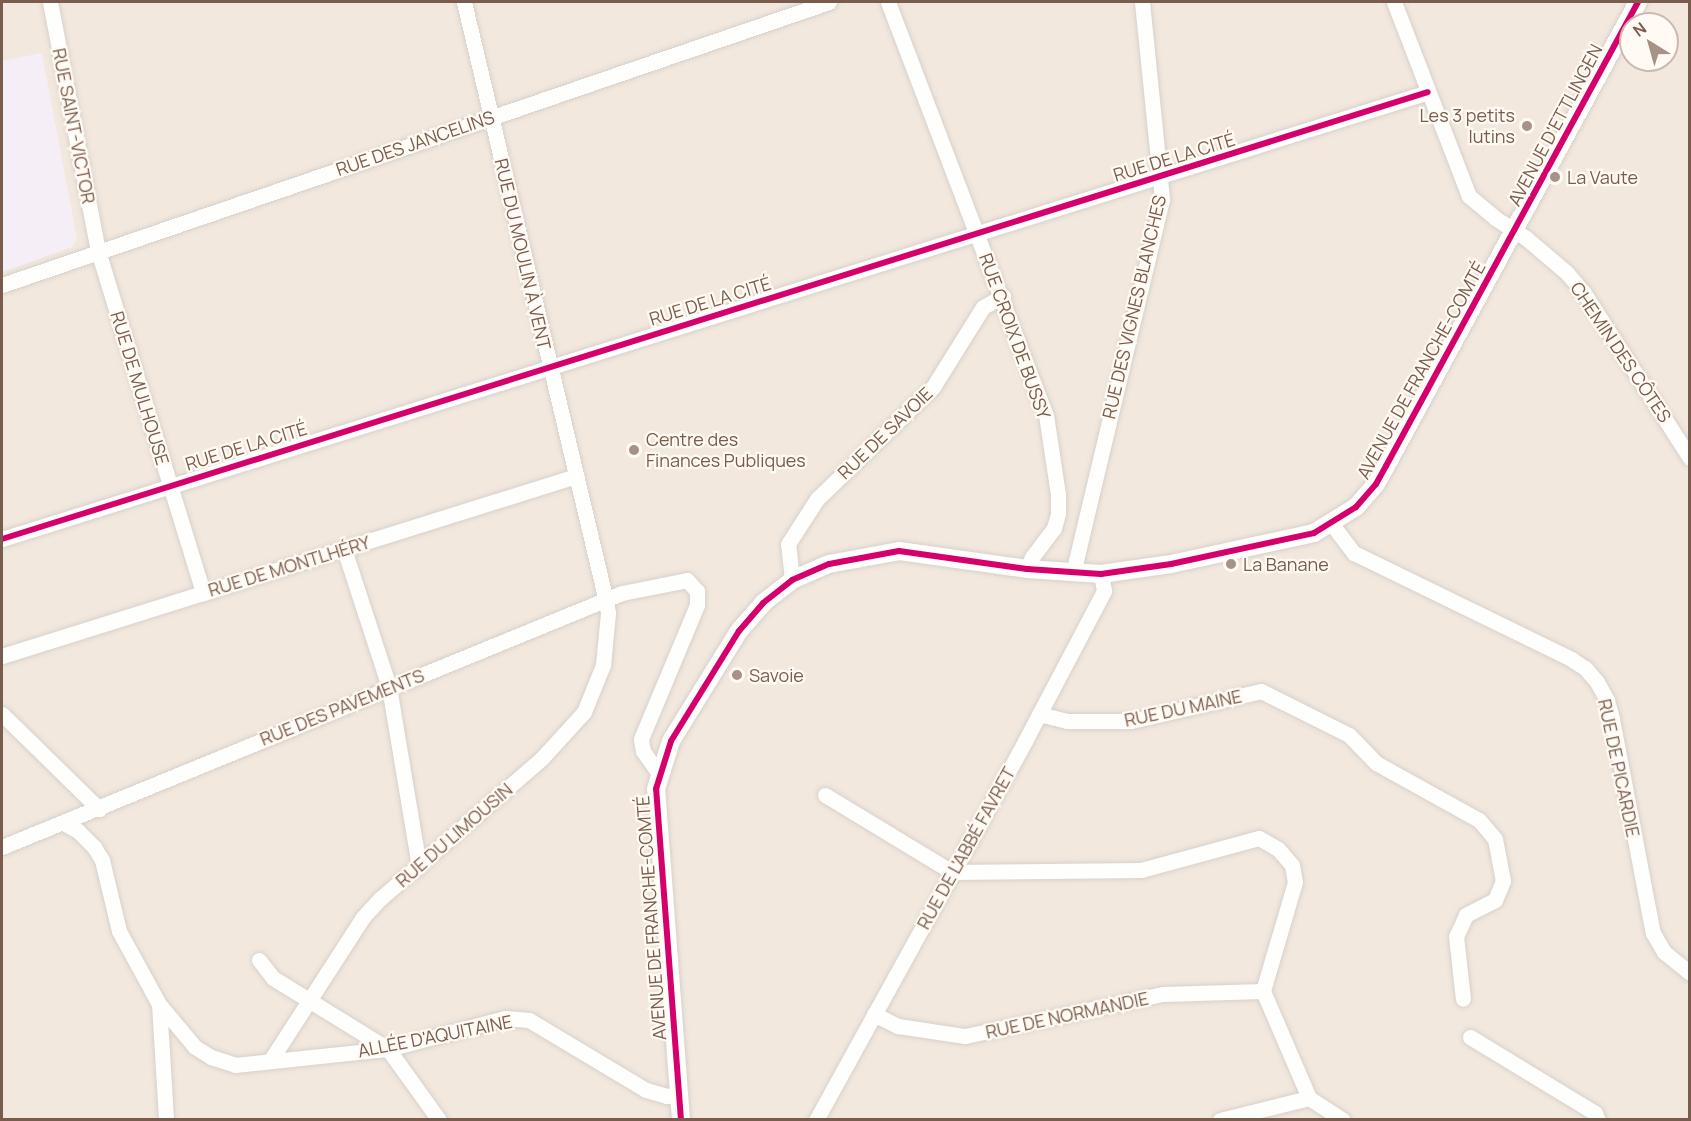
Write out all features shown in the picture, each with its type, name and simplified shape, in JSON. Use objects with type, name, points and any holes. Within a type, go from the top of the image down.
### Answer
[{"type":"street","name":"RUE SAINT-VICTOR","points":[[50,2],[98,251]]},
{"type":"street","name":"RUE DU MOULIN À VENT","points":[[464,2],[606,601]]},
{"type":"street","name":"RUE DES JANCELINS","points":[[2,285],[830,2]]},
{"type":"street","name":"RUE CROIX DE BUSSY","points":[[888,2],[1046,415],[1058,494],[1058,514],[1054,528],[1032,557],[1027,569]]},
{"type":"street","name":"RUE DES VIGNES BLANCHES","points":[[1073,573],[1162,199],[1142,2]]},
{"type":"street","name":"CHEMIN DES CÔTES","points":[[1394,2],[1469,196],[1567,273],[1584,293],[1689,458]]},
{"type":"street","name":"AVENUE D'ETTLINGEN","points":[[1515,231],[1638,2]]},
{"type":"street","name":"RUE DE LA CITÉ","points":[[2,539],[1428,92]]},
{"type":"street","name":"AVENUE DE FRANCHE-COMTÉ","points":[[681,1119],[656,789],[670,741],[739,631],[763,603],[792,580],[829,564],[899,551],[1027,569],[1101,574],[1171,564],[1314,533],[1356,507],[1376,484],[1515,231]]},
{"type":"street","name":"RUE DE MULHOUSE","points":[[98,251],[203,593]]},
{"type":"street","name":"RUE DE SAVOIE","points":[[792,580],[788,544],[817,499],[933,387],[983,307],[1002,296]]},
{"type":"street","name":"RUE DE MONTLHÉRY","points":[[2,656],[576,476]]},
{"type":"street","name":"RUE DE PICARDIE","points":[[1331,523],[1354,553],[1571,659],[1585,668],[1597,682],[1607,700],[1612,719],[1653,933],[1664,952],[1689,973]]},
{"type":"street","points":[[344,549],[389,687],[419,867]]},
{"type":"street","name":"RUE DE L'ABBÉ FAVRET","points":[[816,1119],[1039,714],[1104,591],[1101,574]]},
{"type":"street","name":"RUE DES PAVEMENTS","points":[[2,847],[99,809],[389,687],[606,601],[622,592],[687,580],[697,591],[697,605],[641,738],[643,751],[659,774]]},
{"type":"street","name":"RUE DU LIMOUSIN","points":[[270,1061],[363,917],[542,758],[584,712],[603,665],[608,613],[606,601]]},
{"type":"street","name":"RUE DU MAINE","points":[[1039,714],[1067,722],[1131,721],[1261,691],[1348,735],[1376,763],[1479,820],[1495,839],[1503,881],[1495,900],[1466,915],[1456,936],[1463,999]]},
{"type":"street","points":[[2,714],[99,809]]},
{"type":"street","points":[[825,795],[952,872],[1140,870],[1259,838],[1278,849],[1292,865],[1295,882],[1263,991],[1309,1098],[1343,1119]]},
{"type":"street","points":[[63,823],[78,831],[94,847],[102,860],[119,931],[159,1004],[166,1119]]},
{"type":"street","points":[[259,960],[273,978],[388,1049],[439,1119]]},
{"type":"street","name":"RUE DE NORMANDIE","points":[[874,1014],[897,1026],[965,1036],[1163,994],[1263,991]]},
{"type":"street","name":"ALLÉE D'AQUITAINE","points":[[159,1004],[195,1047],[211,1057],[235,1065],[388,1049],[505,1018],[529,1020],[646,1090],[667,1096],[680,1095]]},
{"type":"street","points":[[1470,1037],[1595,1113],[1598,1119]]},
{"type":"street","points":[[1220,1119],[1309,1098]]},
{"type":"shaded area","points":[[2,2],[1689,2],[1689,1119],[2,1119]]},
{"type":"shaded area","points":[[42,53],[77,239],[72,247],[2,272],[2,61]]},
{"type":"cycle path","points":[[681,1120],[656,789],[671,741],[739,631],[763,603],[792,580],[829,564],[899,551],[1027,569],[1101,574],[1171,564],[1314,533],[1356,507],[1376,484],[1638,2]]},
{"type":"cycle path","points":[[2,539],[1428,92]]},
{"type":"place","name":"Les 3 petits lutins","points":[[1527,126]]},
{"type":"place","name":"La Vaute","points":[[1555,177]]},
{"type":"place","name":"Centre des Finances Publiques","points":[[634,450]]},
{"type":"place","name":"La Banane","points":[[1231,564]]},
{"type":"place","name":"Savoie","points":[[737,675]]}]
